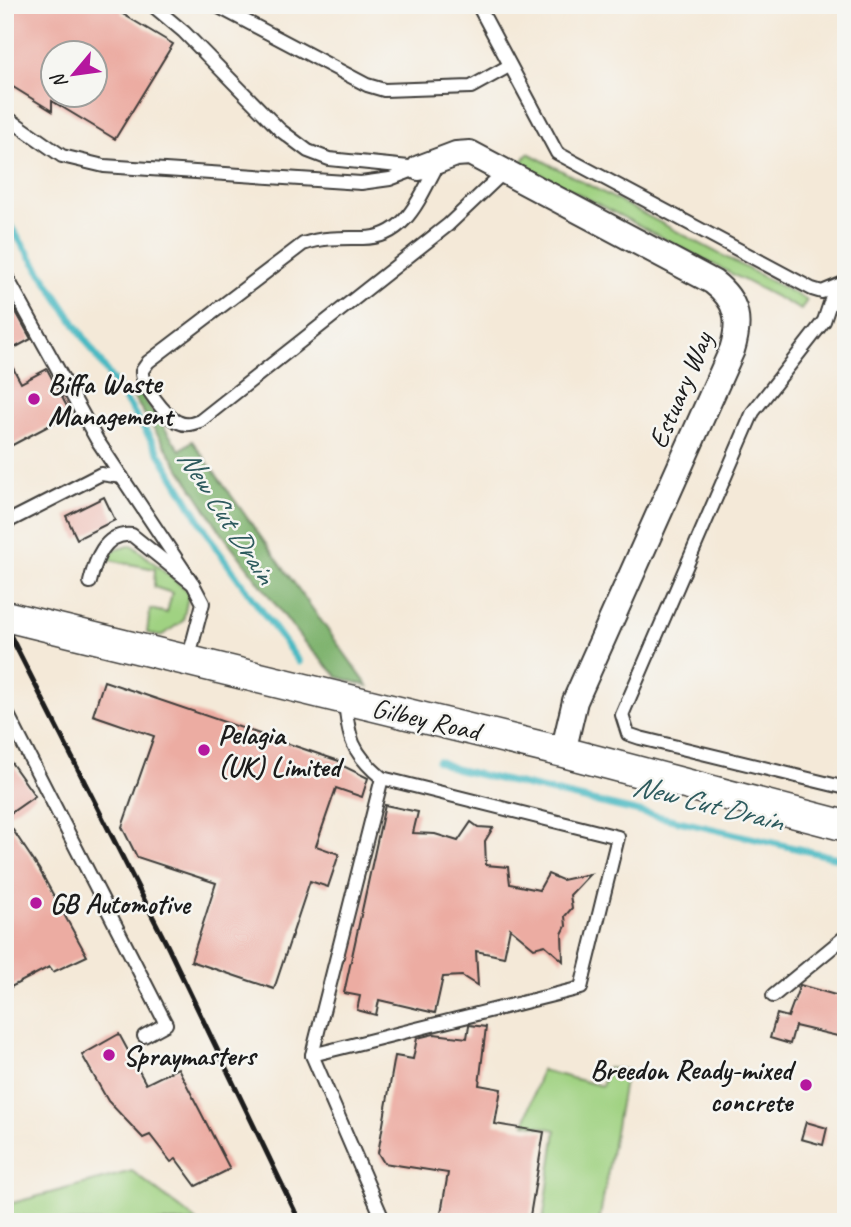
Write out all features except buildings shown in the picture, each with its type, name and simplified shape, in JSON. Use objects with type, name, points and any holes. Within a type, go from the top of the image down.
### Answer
[{"type":"street","name":"Estuary Way","points":[[430,164],[470,153],[713,282],[727,292],[736,310],[738,330],[732,350],[575,702],[563,752]]},
{"type":"street","name":"Gilbey Road","points":[[5,616],[563,752],[846,826]]},
{"type":"lane","points":[[152,5],[184,32],[280,130],[309,151],[329,159],[430,164]]},
{"type":"lane","points":[[215,5],[367,85],[384,90],[471,87],[509,66]]},
{"type":"lane","points":[[478,5],[556,152],[812,289],[822,292],[840,285]]},
{"type":"lane","points":[[5,116],[62,156],[104,166],[361,183],[390,179],[430,164]]},
{"type":"lane","points":[[430,164],[406,220],[393,233],[376,238],[321,238],[303,244],[148,362],[142,371],[143,381],[166,414],[177,422],[190,425],[200,421],[448,225],[505,171]]},
{"type":"lane","points":[[5,274],[97,440],[203,603],[188,661]]},
{"type":"lane","points":[[840,285],[824,321],[753,412],[622,715],[628,734],[640,738],[846,788]]},
{"type":"lane","points":[[5,523],[101,474],[122,477]]},
{"type":"lane","points":[[90,582],[95,558],[103,547],[125,534],[132,535],[193,584]]},
{"type":"lane","points":[[312,1055],[581,988],[618,837],[382,778],[357,754],[347,732],[345,699]]},
{"type":"lane","points":[[5,709],[166,1024],[144,1036]]},
{"type":"lane","points":[[382,778],[312,1055],[384,1222]]},
{"type":"lane","points":[[773,996],[846,936]]},
{"type":"green space","points":[[528,153],[807,300],[801,310],[521,164]]},
{"type":"green space","points":[[138,390],[180,450],[192,441],[368,686],[338,677],[304,642],[221,532],[130,392]]},
{"type":"green space","points":[[132,545],[189,592],[183,621],[161,636],[147,633],[150,609],[167,613],[172,593],[154,587],[155,569],[109,560],[114,550]]},
{"type":"green space","points":[[607,1068],[626,1070],[599,1222],[543,1222],[556,1130],[525,1123],[541,1070],[602,1086]]},
{"type":"green space","points":[[132,1171],[198,1222],[5,1222],[5,1205]]},
{"type":"waterway","name":"New Cut Drain","points":[[5,218],[144,428],[217,549],[299,662]]},
{"type":"waterway","name":"New Cut Drain","points":[[438,761],[455,769],[846,860]]},
{"type":"railway","points":[[5,625],[166,943],[300,1222]]},
{"type":"place","name":"Biffa Waste Management","points":[[34,399]]},
{"type":"place","name":"Pelagia (UK) Limited","points":[[204,750]]},
{"type":"place","name":"GB Automotive","points":[[36,903]]},
{"type":"place","name":"Spraymasters","points":[[109,1055]]},
{"type":"place","name":"Breedon Ready-mixed concrete","points":[[806,1085]]}]
